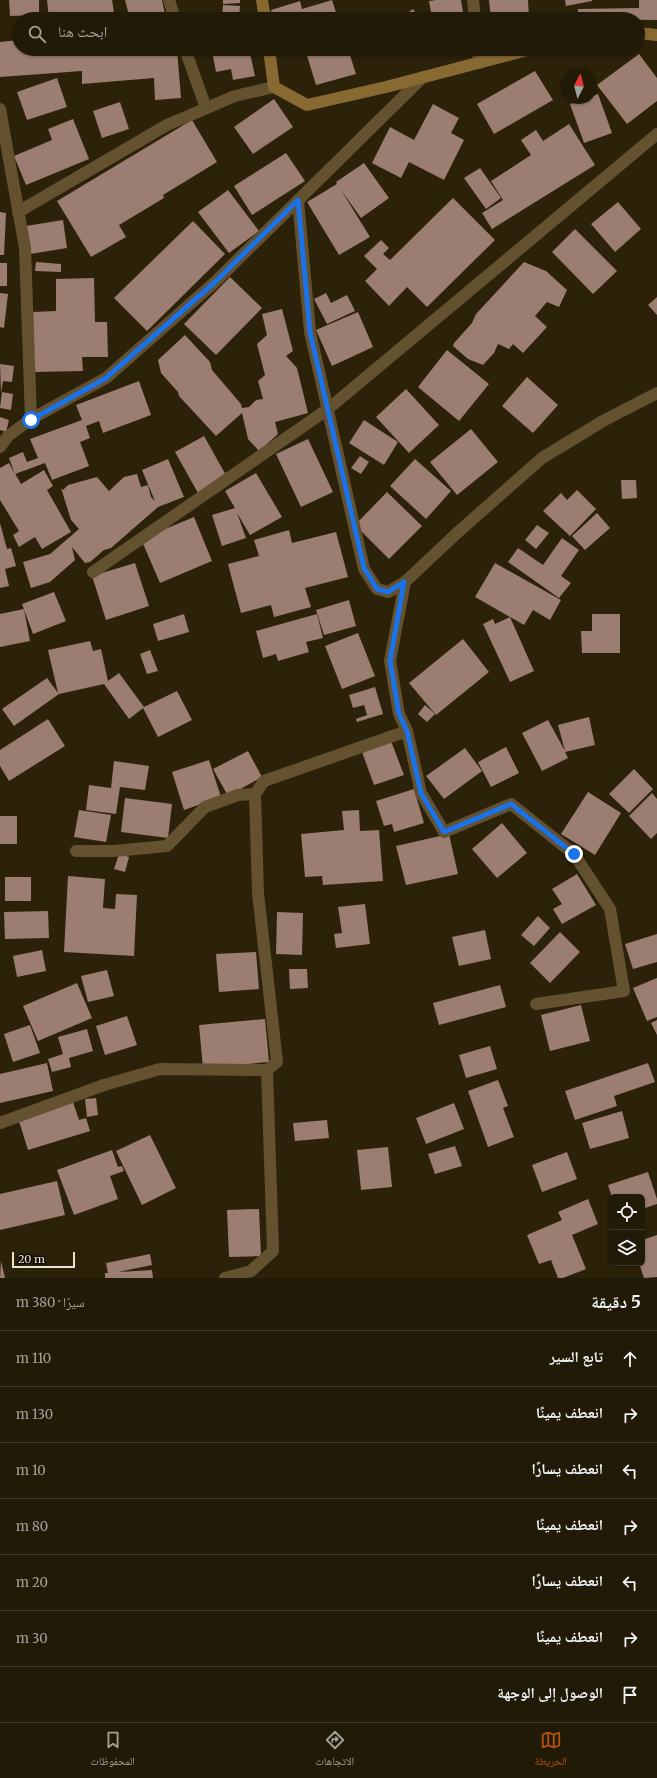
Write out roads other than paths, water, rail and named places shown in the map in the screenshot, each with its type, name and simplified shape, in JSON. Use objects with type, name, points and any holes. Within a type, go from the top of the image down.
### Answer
[{"type":"street","points":[[169,0],[173,12]]},
{"type":"street","points":[[262,0],[264,12]]},
{"type":"street","points":[[473,0],[474,12]]},
{"type":"street","points":[[645,34],[657,35]]},
{"type":"street","points":[[187,56],[206,108]]},
{"type":"street","points":[[270,56],[274,87]]},
{"type":"street","points":[[478,56],[479,63]]},
{"type":"street","points":[[18,212],[167,125],[235,96],[274,87],[307,105],[504,56]]},
{"type":"street","points":[[0,447],[8,436],[31,420],[106,378],[215,282],[423,77]]},
{"type":"street","points":[[0,109],[25,248],[31,420]]},
{"type":"street","points":[[93,572],[328,409],[657,134]]},
{"type":"street","points":[[298,200],[310,332],[364,568],[377,589],[388,592],[404,582],[542,458],[603,421],[657,393]]},
{"type":"street","points":[[404,582],[390,661],[399,714],[407,731],[421,793],[444,832],[511,804],[574,854],[610,909],[624,991],[536,1004]]},
{"type":"street","points":[[0,1124],[104,1085],[160,1069],[267,1070],[277,1062],[258,893],[255,794],[264,781],[407,731]]},
{"type":"street","points":[[76,851],[114,851],[167,846],[205,807],[238,795],[255,794]]},
{"type":"street","points":[[225,1278],[251,1271],[274,1251],[267,1070]]}]
